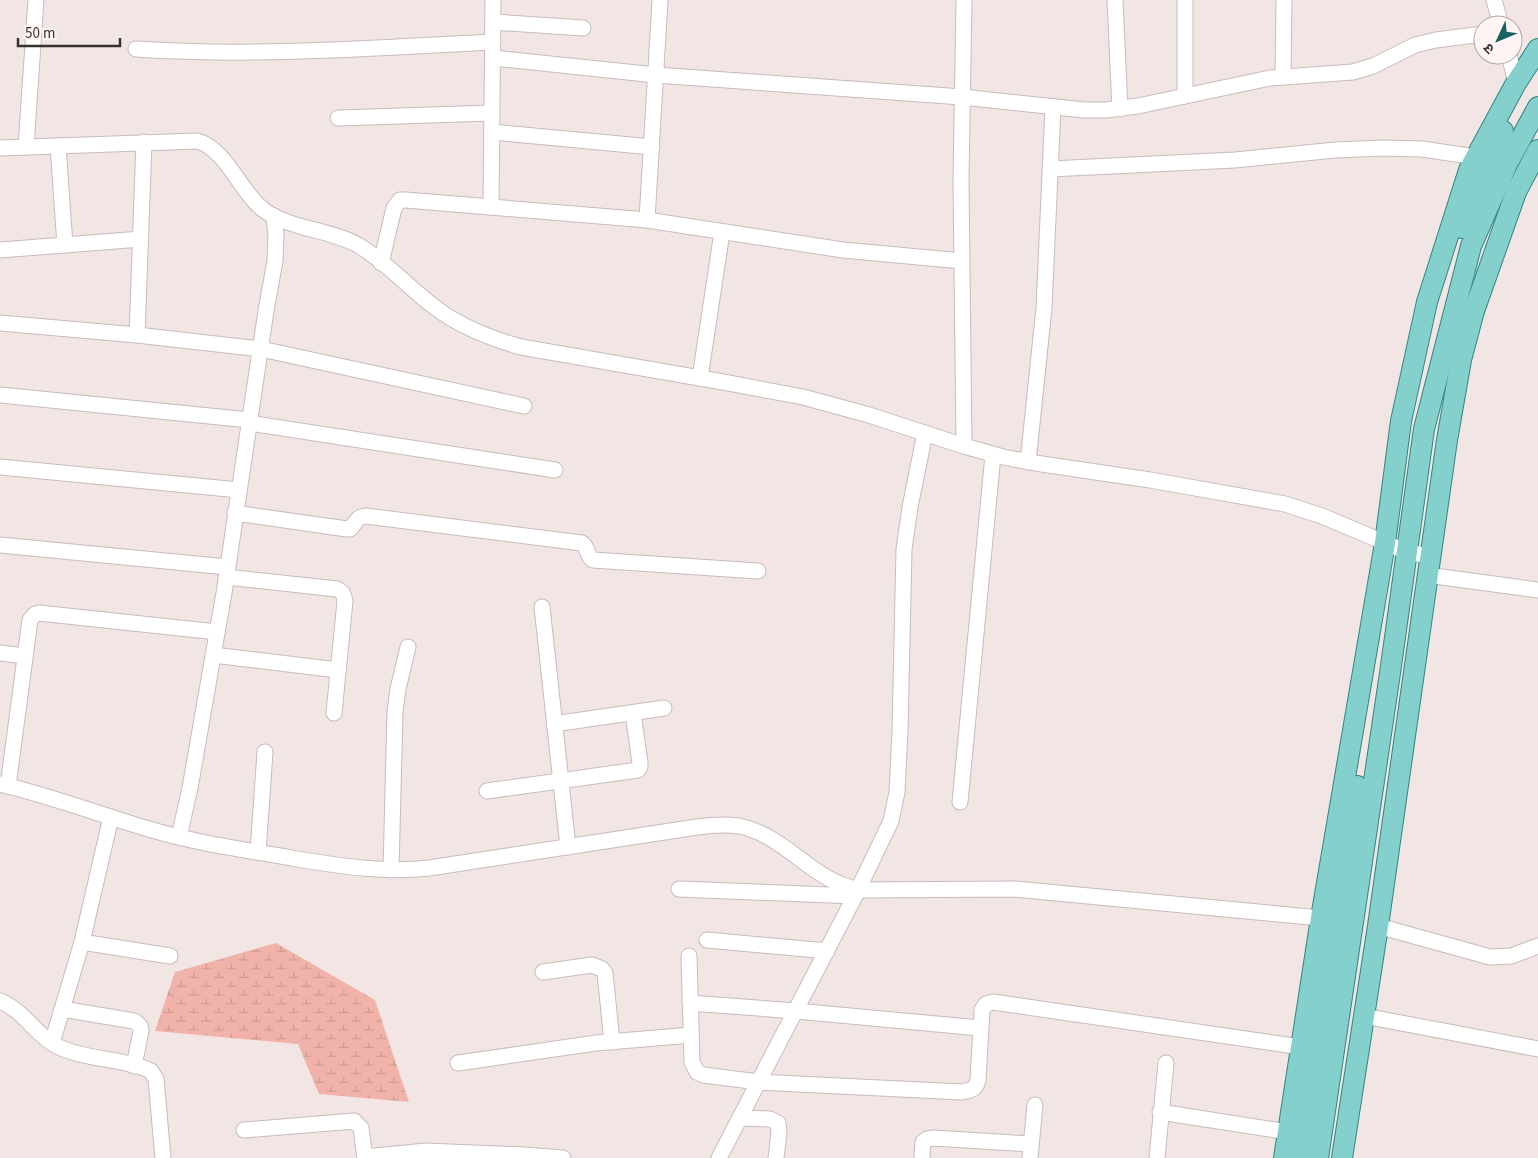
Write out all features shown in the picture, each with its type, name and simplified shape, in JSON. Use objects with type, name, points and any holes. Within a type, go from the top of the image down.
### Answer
[{"type":"main road","points":[[1318,1158],[1395,547],[1401,422],[1427,302],[1469,170],[1516,84],[1538,49]]},
{"type":"main road","points":[[1303,1158],[1373,674],[1395,547],[1424,354],[1452,249],[1484,178],[1508,117],[1538,69]]},
{"type":"main road","points":[[1284,1158],[1320,918],[1395,547],[1471,246],[1507,164],[1538,107]]},
{"type":"main road","points":[[1342,1158],[1378,926],[1447,440],[1461,360],[1474,310],[1516,192],[1538,150]]},
{"type":"street","points":[[26,147],[36,0]]},
{"type":"street","points":[[491,207],[493,0]]},
{"type":"street","points":[[647,220],[660,0]]},
{"type":"street","points":[[964,0],[962,97],[964,446]]},
{"type":"street","points":[[1115,0],[1120,109]]},
{"type":"street","points":[[1184,0],[1185,96]]},
{"type":"street","points":[[1283,77],[1284,0]]},
{"type":"street","points":[[1494,0],[1498,15]]},
{"type":"street","points":[[493,22],[583,28]]},
{"type":"street","points":[[492,58],[656,75],[962,97],[1084,110],[1120,109],[1283,77],[1353,72],[1373,66],[1415,45],[1473,35]]},
{"type":"street","points":[[136,50],[252,53],[493,42]]},
{"type":"street","points":[[1511,65],[1516,84]]},
{"type":"street","points":[[1028,462],[1044,308],[1053,107]]},
{"type":"street","points":[[338,118],[492,113]]},
{"type":"street","points":[[492,132],[652,147]]},
{"type":"street","points":[[0,148],[144,142],[197,141],[204,143],[213,149],[264,210],[286,222],[340,237],[356,245],[455,321],[498,340],[521,347],[700,378],[835,405],[993,455],[1285,504],[1322,516],[1395,547],[1429,566],[1538,590]]},
{"type":"street","points":[[137,335],[144,142]]},
{"type":"street","points":[[58,146],[65,245]]},
{"type":"street","points":[[1050,169],[1235,160],[1335,150],[1382,148],[1422,149],[1476,156]]},
{"type":"street","points":[[381,263],[394,208],[400,200],[647,220],[843,250],[962,261]]},
{"type":"street","points":[[179,837],[190,788],[217,632],[266,311],[276,261],[274,216]]},
{"type":"street","points":[[700,378],[722,232]]},
{"type":"street","points":[[0,250],[141,238]]},
{"type":"street","points":[[0,322],[261,349],[524,406]]},
{"type":"street","points":[[0,395],[249,421],[555,470]]},
{"type":"street","points":[[720,1158],[857,893],[887,833],[895,809],[900,730],[904,549],[910,506],[925,433]]},
{"type":"street","points":[[960,802],[993,455]]},
{"type":"street","points":[[0,467],[239,490]]},
{"type":"street","points":[[235,513],[347,529],[350,529],[361,516],[366,516],[582,543],[593,560],[758,572]]},
{"type":"street","points":[[0,545],[227,572],[337,589],[344,595],[344,601],[334,712]]},
{"type":"street","points":[[542,607],[568,847]]},
{"type":"street","points":[[217,632],[35,614],[30,620],[4,785],[52,797],[179,837],[219,846],[327,864],[391,870],[429,868],[697,827],[721,824],[740,826],[775,840],[827,878],[857,893]]},
{"type":"street","points":[[391,870],[395,712],[398,688],[408,647]]},
{"type":"street","points":[[0,653],[25,656]]},
{"type":"street","points":[[213,654],[338,670]]},
{"type":"street","points":[[554,724],[664,708]]},
{"type":"street","points":[[487,790],[638,770],[640,763],[633,713]]},
{"type":"street","points":[[258,852],[265,752]]},
{"type":"street","points":[[52,1043],[82,942],[111,817]]},
{"type":"street","points":[[679,889],[857,893],[1015,888],[1320,918]]},
{"type":"street","points":[[1378,926],[1490,957],[1510,956],[1538,946]]},
{"type":"street","points":[[707,940],[827,951]]},
{"type":"street","points":[[82,942],[170,956]]},
{"type":"street","points":[[689,956],[692,1062],[697,1072],[703,1075],[759,1082],[962,1092],[972,1090],[977,1086],[978,1080],[982,1010],[986,1004],[993,1002],[1301,1047]]},
{"type":"street","points":[[543,972],[592,965],[602,969],[605,973],[612,1042]]},
{"type":"street","points":[[0,1001],[18,1010],[52,1043],[68,1050],[151,1071],[156,1079],[163,1158]]},
{"type":"street","points":[[690,1003],[980,1028]]},
{"type":"street","points":[[62,1009],[134,1021],[139,1024],[142,1031],[134,1066]]},
{"type":"street","points":[[1364,1016],[1538,1049]]},
{"type":"street","points":[[458,1063],[612,1042],[691,1035]]},
{"type":"street","points":[[1157,1158],[1166,1063]]},
{"type":"street","points":[[922,1158],[923,1142],[934,1138],[1030,1151],[1035,1105]]},
{"type":"street","points":[[1160,1112],[1288,1132]]},
{"type":"street","points":[[740,1118],[770,1119],[778,1123],[779,1133],[776,1158]]},
{"type":"street","points":[[244,1130],[354,1121],[361,1128],[365,1157],[435,1151],[563,1158]]},
{"type":"green space","points":[[276,943],[375,1000],[409,1102],[319,1094],[298,1044],[155,1031],[175,972]]}]
